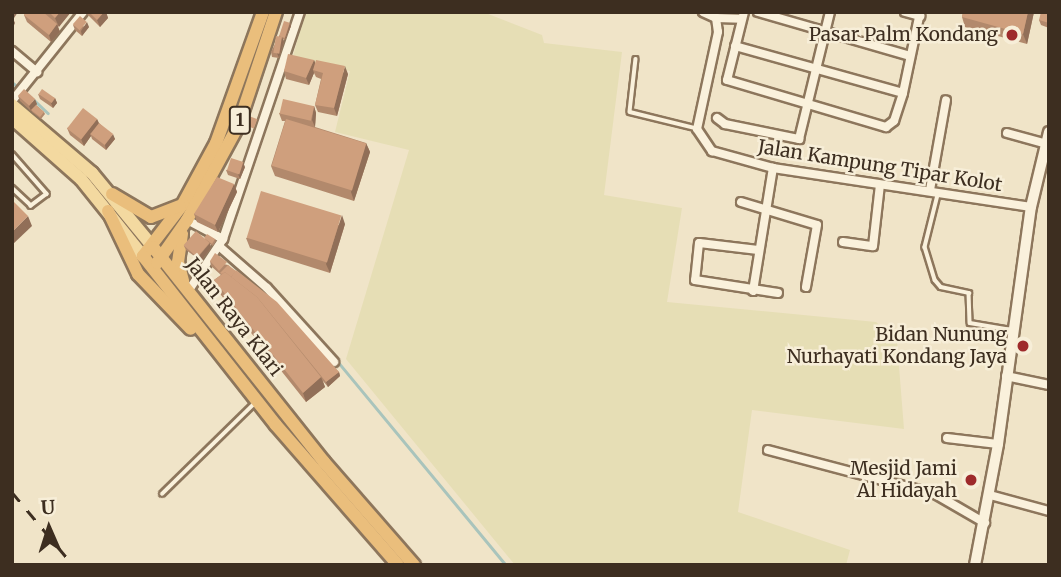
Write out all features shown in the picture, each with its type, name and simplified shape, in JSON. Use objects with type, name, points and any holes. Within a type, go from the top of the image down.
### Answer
[{"type":"highway","name":"1","points":[[148,252],[183,204],[220,134],[263,12]]},
{"type":"highway","name":"1","points":[[152,268],[162,258],[187,220],[238,126],[276,12]]},
{"type":"highway","points":[[112,194],[151,217],[183,204]]},
{"type":"highway","points":[[107,211],[138,274],[219,355]]},
{"type":"highway","points":[[186,287],[179,244],[187,220]]},
{"type":"highway","name":"Jalan Raya Klari","points":[[148,252],[162,258],[324,462],[414,565]]},
{"type":"highway","name":"Jalan Raya Klari","points":[[148,252],[152,268],[219,355],[398,565]]},
{"type":"main road","name":"Jalan Raya Klari","points":[[17,97],[112,194],[148,252]]},
{"type":"main road","name":"Jalan Raya Klari","points":[[12,118],[81,179],[107,211],[148,252]]},
{"type":"street","points":[[17,97],[83,12]]},
{"type":"street","points":[[186,287],[222,243],[300,12]]},
{"type":"street","points":[[703,12],[716,18],[742,15],[727,80],[886,127],[894,121],[903,93],[920,14],[905,12]]},
{"type":"street","points":[[758,12],[910,56]]},
{"type":"street","points":[[717,118],[794,141],[799,139],[830,12]]},
{"type":"street","points":[[697,129],[718,32],[716,18]]},
{"type":"street","points":[[735,46],[903,93]]},
{"type":"street","points":[[12,51],[37,72]]},
{"type":"street","points":[[934,190],[946,100]]},
{"type":"street","name":"Jalan Kampung Tipar Kolot","points":[[697,129],[712,151],[773,168],[880,186],[934,190],[1031,207]]},
{"type":"street","points":[[975,565],[998,444],[1031,207],[1049,132]]},
{"type":"street","points":[[1007,133],[1047,144]]},
{"type":"street","points":[[753,291],[773,168]]},
{"type":"street","points":[[843,242],[873,246],[880,186]]},
{"type":"street","points":[[741,202],[817,225],[806,287]]},
{"type":"street","points":[[187,220],[222,243],[334,362]]},
{"type":"street","points":[[758,250],[703,242],[697,247],[696,283],[778,293]]},
{"type":"street","points":[[1006,376],[1049,385]]},
{"type":"street","points":[[947,438],[998,444]]},
{"type":"street","points":[[768,450],[935,494],[985,523]]},
{"type":"street","points":[[990,495],[1049,512]]},
{"type":"lane","points":[[636,59],[630,112],[697,129]]},
{"type":"lane","points":[[12,154],[47,194],[31,206],[12,188]]},
{"type":"lane","points":[[934,190],[925,247],[935,280],[941,287],[969,293],[970,323],[1012,330]]},
{"type":"lane","points":[[162,494],[257,402]]},
{"type":"shaded area","points":[[305,12],[483,12],[542,35],[544,43],[622,52],[604,195],[682,208],[667,302],[876,322],[897,341],[904,429],[752,410],[738,512],[850,550],[846,565],[515,565],[346,359],[409,150],[335,132],[350,71],[292,60]]},
{"type":"building","points":[[26,12],[43,12],[57,24],[49,35],[24,15]]},
{"type":"building","points":[[49,12],[60,12],[55,18]]},
{"type":"building","points":[[89,12],[104,12],[97,20]]},
{"type":"building","points":[[963,12],[1028,12],[1023,34],[962,17]]},
{"type":"building","points":[[1041,12],[1049,12],[1049,23],[1039,20]]},
{"type":"building","points":[[80,16],[87,22],[80,30],[73,24]]},
{"type":"building","points":[[284,21],[290,23],[285,38],[279,36]]},
{"type":"building","points":[[276,36],[282,37],[279,54],[273,53]]},
{"type":"building","points":[[288,54],[314,60],[306,78],[284,71]]},
{"type":"building","points":[[316,60],[345,66],[334,108],[315,105],[323,73],[313,70]]},
{"type":"building","points":[[24,89],[35,99],[29,106],[18,96]]},
{"type":"building","points":[[42,89],[55,98],[52,103],[39,94]]},
{"type":"building","points":[[283,99],[314,106],[311,121],[280,114]]},
{"type":"building","points":[[36,105],[44,112],[40,117],[31,110]]},
{"type":"building","points":[[83,108],[97,119],[81,140],[67,128]]},
{"type":"building","points":[[249,116],[257,119],[254,129],[245,125]]},
{"type":"building","points":[[286,119],[366,144],[352,190],[272,166]]},
{"type":"building","points":[[99,123],[113,134],[105,145],[90,134]]},
{"type":"building","points":[[231,158],[243,162],[239,174],[227,170]]},
{"type":"building","points":[[217,177],[234,184],[215,225],[194,214]]},
{"type":"building","points":[[261,191],[341,216],[327,262],[247,238]]},
{"type":"building","points":[[12,200],[28,216],[12,232]]},
{"type":"building","points":[[196,231],[210,243],[197,257],[184,245]]},
{"type":"building","points":[[207,234],[215,239],[212,244],[204,238]]},
{"type":"building","points":[[215,253],[227,262],[219,271],[210,261]]},
{"type":"building","points":[[228,265],[236,271],[231,277],[225,272],[220,273]]},
{"type":"building","points":[[236,270],[277,302],[339,372],[326,382],[257,297],[231,277]]},
{"type":"building","points":[[225,272],[257,297],[321,377],[303,393],[214,280]]},
{"type":"waterway","points":[[12,82],[20,89]]},
{"type":"waterway","points":[[34,100],[48,113]]},
{"type":"waterway","points":[[229,261],[252,283]]},
{"type":"waterway","points":[[339,363],[506,565]]},
{"type":"railway","points":[[12,492],[73,565]]},
{"type":"place","name":"Pasar Palm Kondang","points":[[1012,35]]},
{"type":"place","name":"Bidan Nunung Nurhayati Kondang Jaya","points":[[1023,346]]},
{"type":"place","name":"Mesjid Jami Al Hidayah","points":[[971,480]]}]
